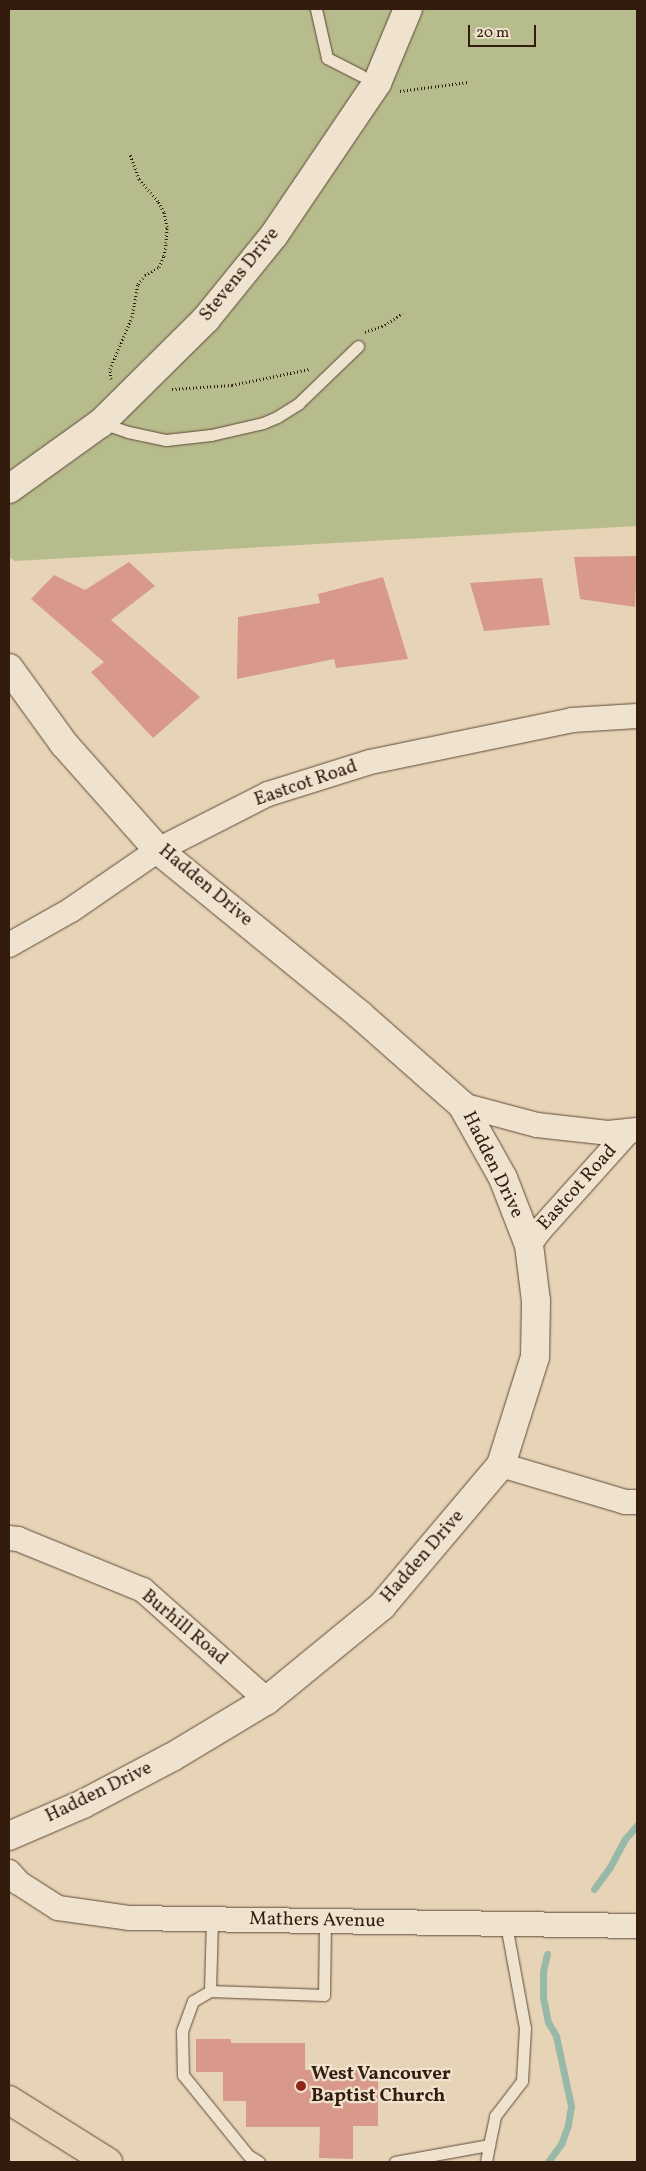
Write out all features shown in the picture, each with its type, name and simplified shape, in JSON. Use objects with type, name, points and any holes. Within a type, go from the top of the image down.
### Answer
[{"type":"highway","points":[[9,2100],[108,2162]]},
{"type":"street","name":"Stevens Drive","points":[[9,489],[101,423],[206,319],[274,235],[377,83],[408,9]]},
{"type":"street","name":"Hadden Drive","points":[[9,668],[64,744],[158,850],[360,1015],[462,1105],[503,1178],[529,1245],[536,1301],[535,1357],[501,1465],[382,1606],[267,1700],[172,1757],[83,1804],[9,1836]]},
{"type":"street","name":"Eastcot Road","points":[[9,945],[71,910],[158,850],[268,794],[370,762],[572,720],[637,716]]},
{"type":"street","name":"Eastcot Road","points":[[462,1105],[536,1125],[608,1133],[633,1131]]},
{"type":"street","name":"Eastcot Road","points":[[529,1245],[540,1230],[633,1131]]},
{"type":"street","points":[[501,1465],[625,1502],[637,1502]]},
{"type":"street","name":"Burhill Road","points":[[9,1538],[18,1539],[143,1590],[267,1700]]},
{"type":"street","name":"Mathers Avenue","points":[[9,1872],[19,1883],[58,1908],[130,1918],[637,1926]]},
{"type":"lane","points":[[316,9],[327,58],[361,75]]},
{"type":"lane","points":[[101,423],[128,432],[166,440],[243,429],[277,417],[299,403],[358,346]]},
{"type":"lane","points":[[210,1991],[212,1919]]},
{"type":"lane","points":[[259,2162],[248,2155],[183,2075],[182,2031],[193,2001],[210,1991],[324,1995],[325,1921]]},
{"type":"lane","points":[[486,2162],[495,2116],[522,2081],[525,2028],[506,1924]]},
{"type":"lane","points":[[394,2162],[489,2145]]},
{"type":"path","points":[[397,92],[468,82]]},
{"type":"path","points":[[119,386],[111,380],[110,369],[132,316],[138,284],[145,275],[159,267],[164,256],[167,227],[164,212],[158,201],[139,179],[130,154]]},
{"type":"path","points":[[361,334],[385,325],[402,313]]},
{"type":"path","points":[[170,390],[232,385],[314,368]]},
{"type":"green space","points":[[9,9],[637,9],[637,526],[15,561],[9,557]]},
{"type":"building","points":[[637,556],[635,607],[580,599],[574,557]]},
{"type":"building","points":[[129,562],[155,586],[111,620],[200,697],[153,738],[91,672],[104,662],[31,599],[54,575],[85,590]]},
{"type":"building","points":[[383,577],[408,659],[336,668],[334,659],[237,679],[238,617],[320,603],[318,594]]},
{"type":"building","points":[[542,578],[550,625],[484,631],[470,583]]},
{"type":"building","name":"West Vancouver Baptist Church","points":[[196,2039],[231,2039],[231,2043],[305,2043],[305,2070],[378,2070],[378,2126],[353,2126],[353,2159],[319,2158],[320,2127],[246,2127],[246,2101],[223,2101],[223,2072],[196,2072]]},
{"type":"waterway","points":[[594,1889],[610,1867],[625,1839],[637,1825]]},
{"type":"waterway","points":[[547,1954],[543,1971],[543,1997],[548,2022],[556,2036],[571,2106],[568,2125],[561,2144],[548,2162]]},
{"type":"place","name":"West Vancouver Baptist Church","points":[[301,2086]]}]
